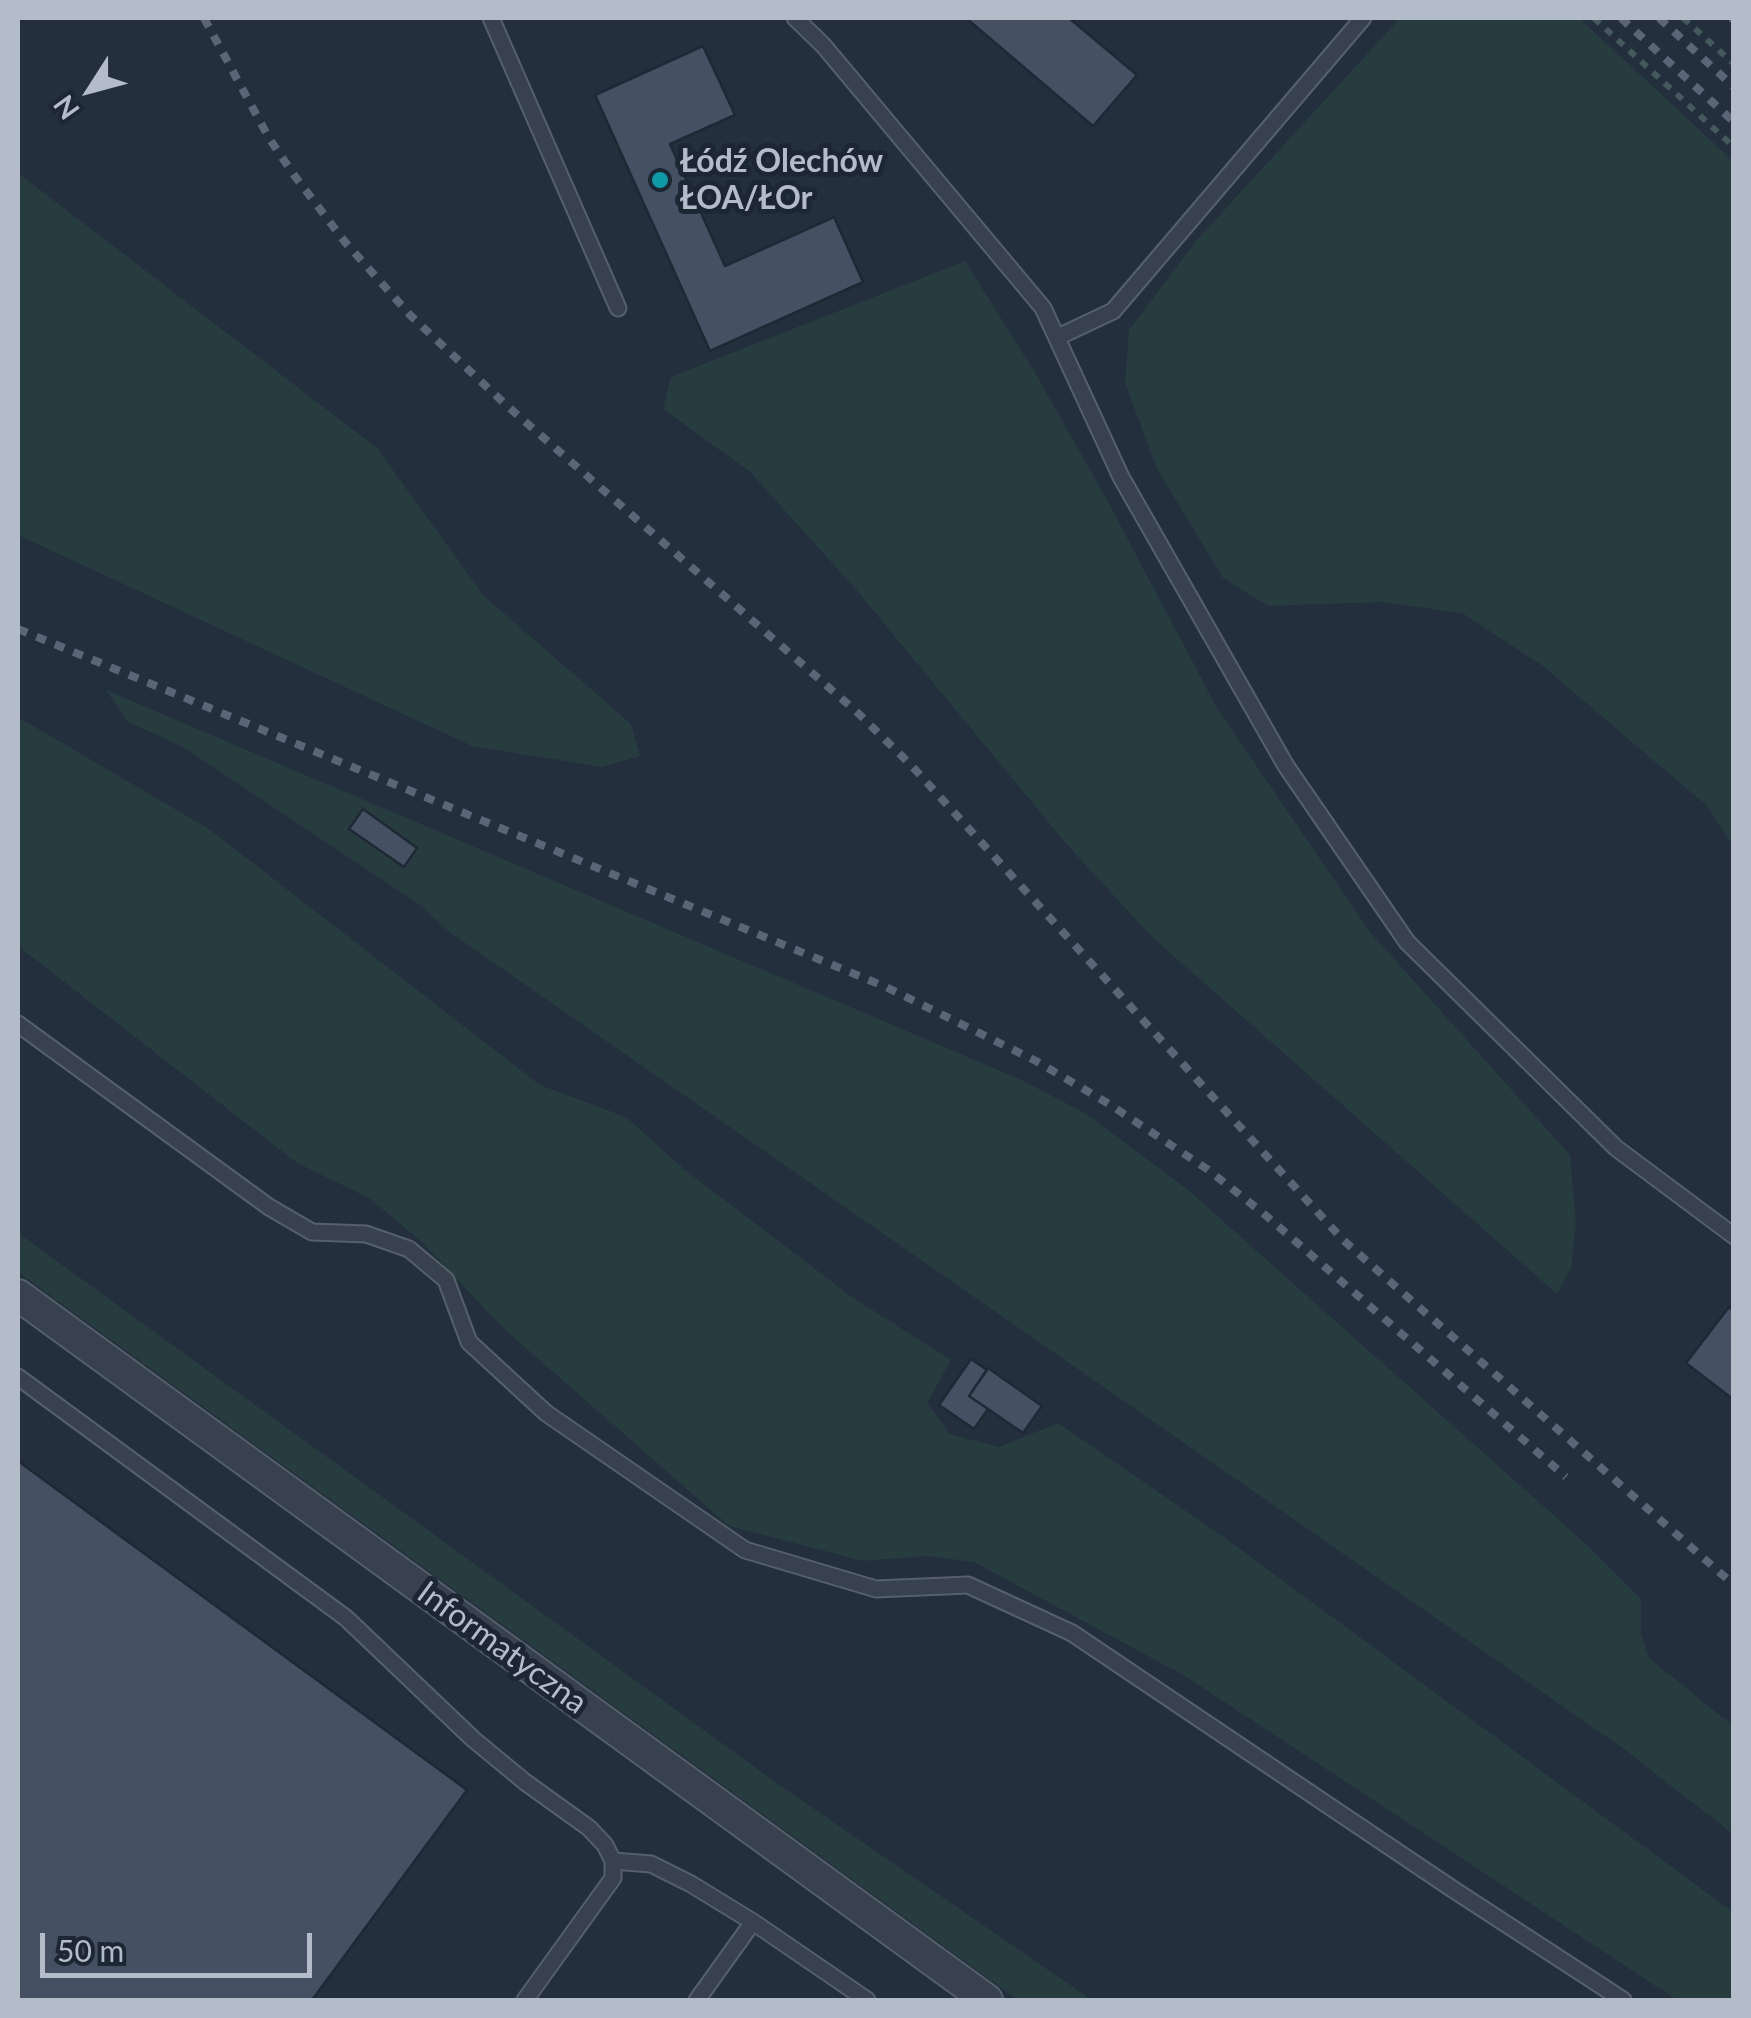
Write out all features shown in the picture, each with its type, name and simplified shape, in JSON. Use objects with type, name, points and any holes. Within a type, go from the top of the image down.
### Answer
[{"type":"street","name":"Informatyczna","points":[[18,1295],[987,2000]]},
{"type":"lane","points":[[492,18],[618,308]]},
{"type":"lane","points":[[795,18],[823,45],[1043,308],[1120,477],[1286,766],[1407,942],[1616,1148],[1734,1236]]},
{"type":"lane","points":[[1058,336],[1113,311],[1363,18]]},
{"type":"lane","points":[[18,1024],[268,1206],[312,1232],[366,1234],[409,1248],[446,1280],[469,1342],[546,1414],[745,1550],[876,1589],[968,1585],[1072,1632],[1623,2000]]},
{"type":"lane","points":[[18,1378],[346,1618],[473,1740],[590,1828],[606,1845],[614,1861],[612,1878],[525,2000]]},
{"type":"lane","points":[[614,1861],[651,1864],[753,1922],[867,2000]]},
{"type":"lane","points":[[696,2000],[753,1922]]},
{"type":"path","points":[[1594,18],[1734,147]]},
{"type":"path","points":[[1683,18],[1734,64]]},
{"type":"green space","points":[[1400,18],[1579,18],[1733,161],[1733,846],[1707,806],[1543,666],[1462,613],[1381,602],[1268,606],[1223,578],[1157,469],[1125,383],[1129,330],[1195,242]]},
{"type":"green space","points":[[18,173],[377,448],[484,596],[631,724],[640,756],[602,767],[472,746],[18,535]]},
{"type":"green space","points":[[965,261],[1034,371],[1106,498],[1217,708],[1370,932],[1570,1155],[1576,1224],[1571,1268],[1557,1294],[1152,937],[1069,847],[854,587],[749,471],[663,409],[671,377]]},
{"type":"green space","points":[[106,690],[1024,1081],[1086,1114],[1187,1189],[1586,1544],[1641,1599],[1641,1633],[1649,1658],[1733,1726],[1733,1834],[1621,1747],[448,931],[420,905],[183,747],[128,722]]},
{"type":"green space","points":[[18,717],[209,829],[540,1085],[626,1117],[685,1170],[852,1297],[951,1360],[927,1403],[950,1434],[999,1447],[1058,1423],[1225,1538],[1733,1912],[1733,2000],[1677,2000],[1185,1676],[974,1562],[927,1556],[863,1561],[729,1526],[503,1328],[421,1241],[369,1198],[297,1163],[18,946]]},
{"type":"green space","points":[[18,1233],[781,1786],[1092,2000],[1018,2000],[18,1272]]},
{"type":"building","points":[[966,18],[1069,18],[1137,75],[1093,126]]},
{"type":"building","name":"Łódź Olechów ŁOA/ŁOr","points":[[703,46],[735,115],[670,144],[725,266],[834,217],[863,282],[710,351],[595,95]]},
{"type":"building","points":[[363,809],[417,848],[404,867],[349,829]]},
{"type":"building","points":[[1729,1307],[1734,1311],[1734,1400],[1686,1363]]},
{"type":"building","points":[[971,1359],[987,1370],[969,1396],[988,1409],[974,1429],[939,1405]]},
{"type":"building","points":[[988,1368],[1042,1406],[1023,1433],[969,1396]]},
{"type":"building","points":[[18,1461],[467,1790],[312,2000],[18,2000]]},
{"type":"railway","points":[[204,18],[269,138],[294,175],[345,242],[410,315],[505,404],[858,713],[910,764],[1343,1240],[1734,1585]]},
{"type":"railway","points":[[1621,18],[1734,122]]},
{"type":"railway","points":[[1659,18],[1734,87]]},
{"type":"railway","points":[[18,629],[886,987],[1036,1061],[1207,1169],[1263,1213],[1566,1477]]},
{"type":"place","name":"Łódź Olechów ŁOA/ŁOr","points":[[660,180]]}]
